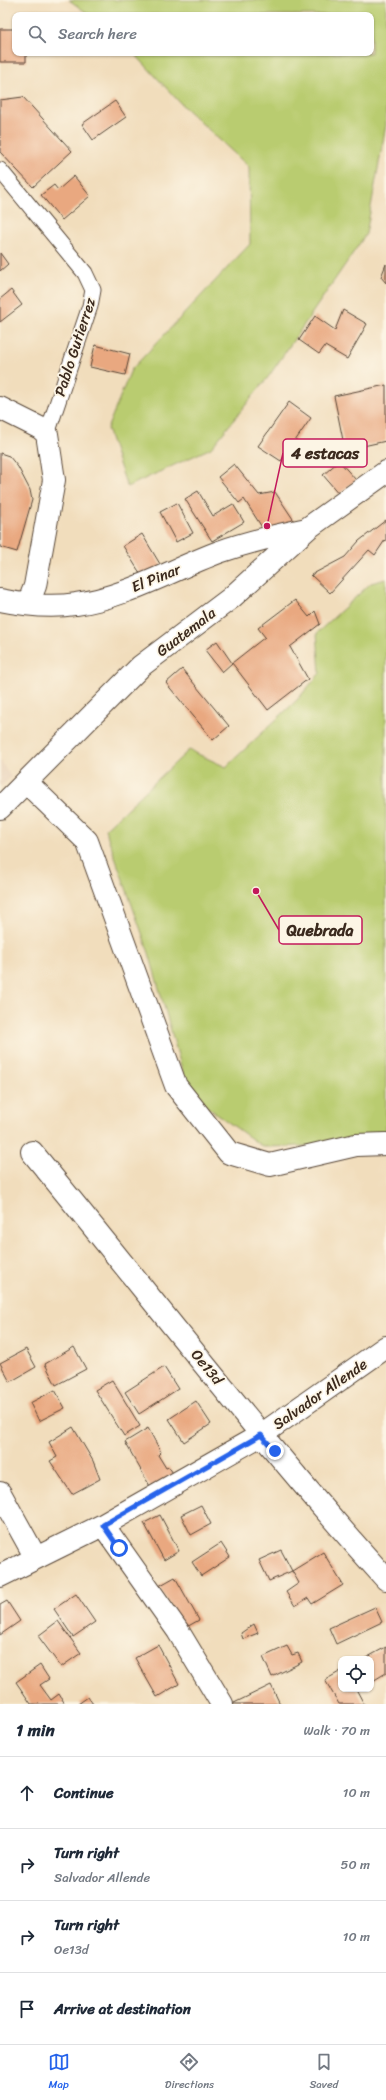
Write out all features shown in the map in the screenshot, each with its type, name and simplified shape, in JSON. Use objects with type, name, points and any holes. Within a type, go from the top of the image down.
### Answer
[{"type":"street","points":[[0,408],[40,428],[47,434]]},
{"type":"street","name":"Pablo Gutierrez","points":[[28,604],[35,586],[54,480],[47,434]]},
{"type":"street","name":"Guatemala","points":[[0,808],[141,666],[231,598],[308,528],[386,472]]},
{"type":"street","name":"El Pinar","points":[[0,600],[28,604],[77,604],[125,591],[218,552],[256,540],[308,528]]},
{"type":"street","points":[[26,782],[87,841],[176,1086],[229,1153],[270,1165],[356,1144],[386,1144]]},
{"type":"street","name":"Oe13d","points":[[32,1152],[136,1278],[261,1435],[385,1575]]},
{"type":"street","name":"Salvador Allende","points":[[0,1576],[103,1525],[261,1435],[386,1347]]},
{"type":"street","points":[[0,1493],[36,1558]]},
{"type":"street","points":[[103,1525],[178,1631],[222,1704]]},
{"type":"lane","name":"Pablo Gutierrez","points":[[0,170],[85,273],[93,290],[90,306],[47,434]]},
{"type":"shaded area","points":[[0,760],[11,777],[0,787]]},
{"type":"green space","points":[[69,0],[386,0],[386,125],[366,234],[269,376],[211,448],[127,487],[107,429],[131,370],[250,244],[249,167],[183,106],[137,56],[374,56],[374,12],[86,12]]},
{"type":"green space","points":[[386,579],[386,1144],[263,1147],[189,1094],[149,953],[105,829],[189,750],[226,767],[297,700],[320,673],[317,633],[371,583]]},
{"type":"building","points":[[0,29],[12,29],[12,56],[26,56],[26,62],[0,62]]},
{"type":"building","points":[[23,97],[72,151],[33,187],[0,152],[0,100]]},
{"type":"building","points":[[115,101],[126,117],[93,140],[82,124]]},
{"type":"building","points":[[74,176],[90,196],[62,220],[41,195],[54,185],[58,190]]},
{"type":"building","points":[[0,253],[8,264],[0,271]]},
{"type":"building","points":[[386,264],[386,283],[381,277]]},
{"type":"building","points":[[11,290],[22,305],[0,322],[0,299]]},
{"type":"building","points":[[343,310],[367,324],[347,359],[325,346],[319,354],[299,340],[315,316],[335,330]]},
{"type":"building","points":[[95,345],[130,354],[125,375],[90,367]]},
{"type":"building","points":[[386,385],[386,441],[345,450],[334,396]]},
{"type":"building","points":[[289,402],[311,418],[281,461],[258,446]]},
{"type":"building","points":[[0,453],[9,456],[18,467],[30,490],[32,500],[17,552],[0,547]]},
{"type":"building","points":[[339,461],[356,480],[339,494],[323,475]]},
{"type":"building","points":[[234,464],[259,495],[275,492],[295,522],[265,532],[244,499],[239,503],[218,477]]},
{"type":"building","points":[[198,491],[213,516],[233,504],[244,522],[212,541],[185,499]]},
{"type":"building","points":[[177,503],[193,533],[176,542],[160,512]]},
{"type":"building","points":[[386,520],[386,541],[385,540],[375,555],[369,550],[330,593],[311,575],[345,557],[359,541]]},
{"type":"building","points":[[142,534],[163,569],[145,581],[123,546]]},
{"type":"building","points":[[295,600],[309,617],[315,611],[320,624],[290,647],[308,679],[268,710],[232,663],[265,637],[258,628]]},
{"type":"building","points":[[217,641],[232,663],[222,672],[205,650]]},
{"type":"building","points":[[182,669],[229,726],[213,740],[166,683]]},
{"type":"building","points":[[74,1347],[86,1369],[56,1385],[45,1364]]},
{"type":"building","points":[[26,1349],[36,1367],[10,1382],[0,1363]]},
{"type":"building","points":[[164,1367],[178,1389],[139,1414],[125,1392]]},
{"type":"building","points":[[112,1380],[140,1426],[124,1436],[95,1390]]},
{"type":"building","points":[[55,1390],[65,1408],[39,1421],[30,1403]]},
{"type":"building","points":[[196,1401],[211,1424],[184,1442],[169,1419]]},
{"type":"building","points":[[73,1427],[93,1461],[100,1479],[72,1494],[50,1461],[57,1457],[49,1442]]},
{"type":"building","points":[[148,1428],[161,1452],[158,1455],[166,1468],[169,1467],[174,1475],[151,1488],[125,1442]]},
{"type":"building","points":[[201,1505],[211,1524],[191,1535],[181,1515]]},
{"type":"building","points":[[160,1515],[179,1551],[164,1560],[144,1523]]},
{"type":"building","points":[[221,1543],[230,1557],[201,1576],[192,1562]]},
{"type":"building","points":[[281,1550],[292,1571],[269,1581],[259,1560]]},
{"type":"building","points":[[323,1552],[343,1585],[312,1604],[308,1598],[295,1606],[286,1592],[299,1583],[292,1571]]},
{"type":"building","points":[[175,1577],[199,1620],[183,1629],[159,1586]]},
{"type":"building","points":[[76,1594],[95,1622],[73,1637],[54,1609]]},
{"type":"building","points":[[7,1601],[20,1621],[0,1635],[0,1605]]},
{"type":"building","points":[[375,1607],[382,1622],[336,1644],[329,1628]]},
{"type":"building","points":[[58,1621],[81,1653],[61,1667],[38,1636]]},
{"type":"building","points":[[254,1624],[258,1633],[243,1639],[241,1633]]},
{"type":"building","points":[[158,1645],[179,1684],[157,1697],[135,1658]]},
{"type":"building","points":[[287,1646],[292,1655],[298,1653],[302,1662],[272,1677],[263,1657]]},
{"type":"building","points":[[386,1647],[386,1673],[374,1680],[374,1656],[370,1656]]},
{"type":"building","points":[[40,1665],[49,1679],[40,1685],[51,1700],[59,1694],[65,1704],[31,1704],[16,1682]]},
{"type":"building","points":[[338,1673],[338,1692],[358,1692],[364,1704],[339,1704],[325,1680]]},
{"type":"building","points":[[271,1685],[280,1704],[232,1704]]},
{"type":"building","points":[[88,1697],[93,1704],[78,1704]]},
{"type":"place","name":"4 estacas","points":[[267,526]]},
{"type":"place","name":"Quebrada","points":[[256,891]]},
{"type":"route","points":[[119,1548],[103,1525],[261,1435],[275,1451]]}]
